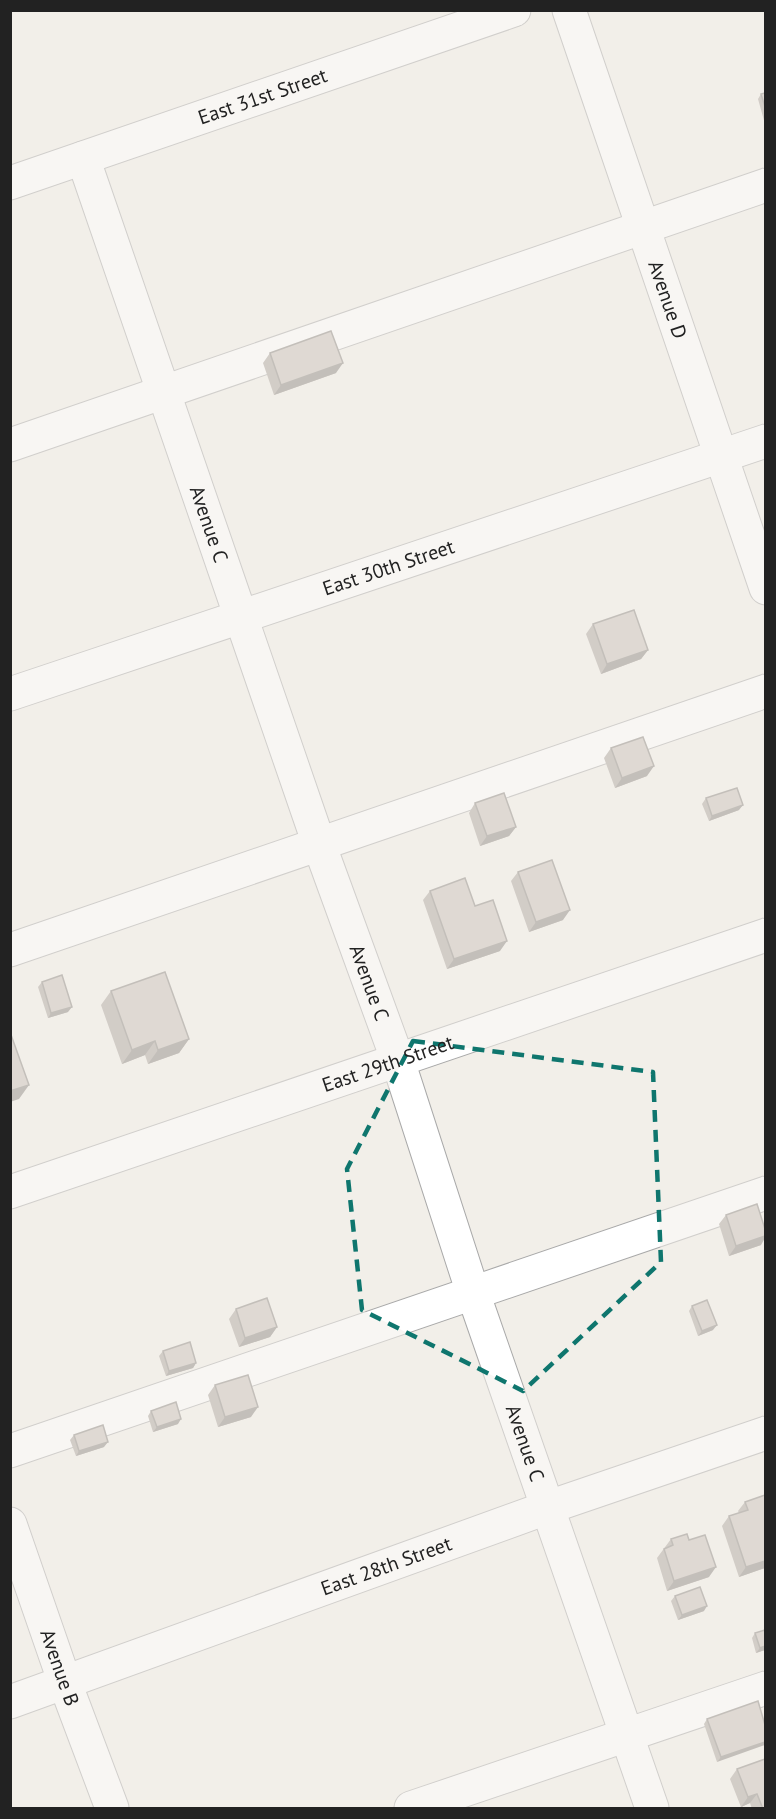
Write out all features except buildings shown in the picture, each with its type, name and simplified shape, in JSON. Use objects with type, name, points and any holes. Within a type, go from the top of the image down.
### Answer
[{"type":"street","name":"East 31st Street","points":[[10,183],[83,158],[445,22],[514,10]]},
{"type":"street","name":"Avenue D","points":[[569,10],[765,588]]},
{"type":"street","name":"Avenue C","points":[[83,158],[319,844],[398,1061],[472,1293],[549,1507],[652,1809]]},
{"type":"street","points":[[10,445],[765,185]]},
{"type":"street","name":"East 30th Street","points":[[10,694],[765,441]]},
{"type":"street","points":[[10,950],[765,691]]},
{"type":"street","name":"East 29th Street","points":[[10,1192],[765,935]]},
{"type":"street","points":[[10,1451],[765,1193]]},
{"type":"street","name":"East 28th Street","points":[[10,1702],[549,1507],[765,1433]]},
{"type":"street","name":"Avenue B","points":[[10,1524],[112,1809]]},
{"type":"street","points":[[411,1809],[765,1688]]},
{"type":"highlighted area","points":[[413,1041],[653,1072],[661,1262],[523,1391],[362,1310],[347,1169]]}]
